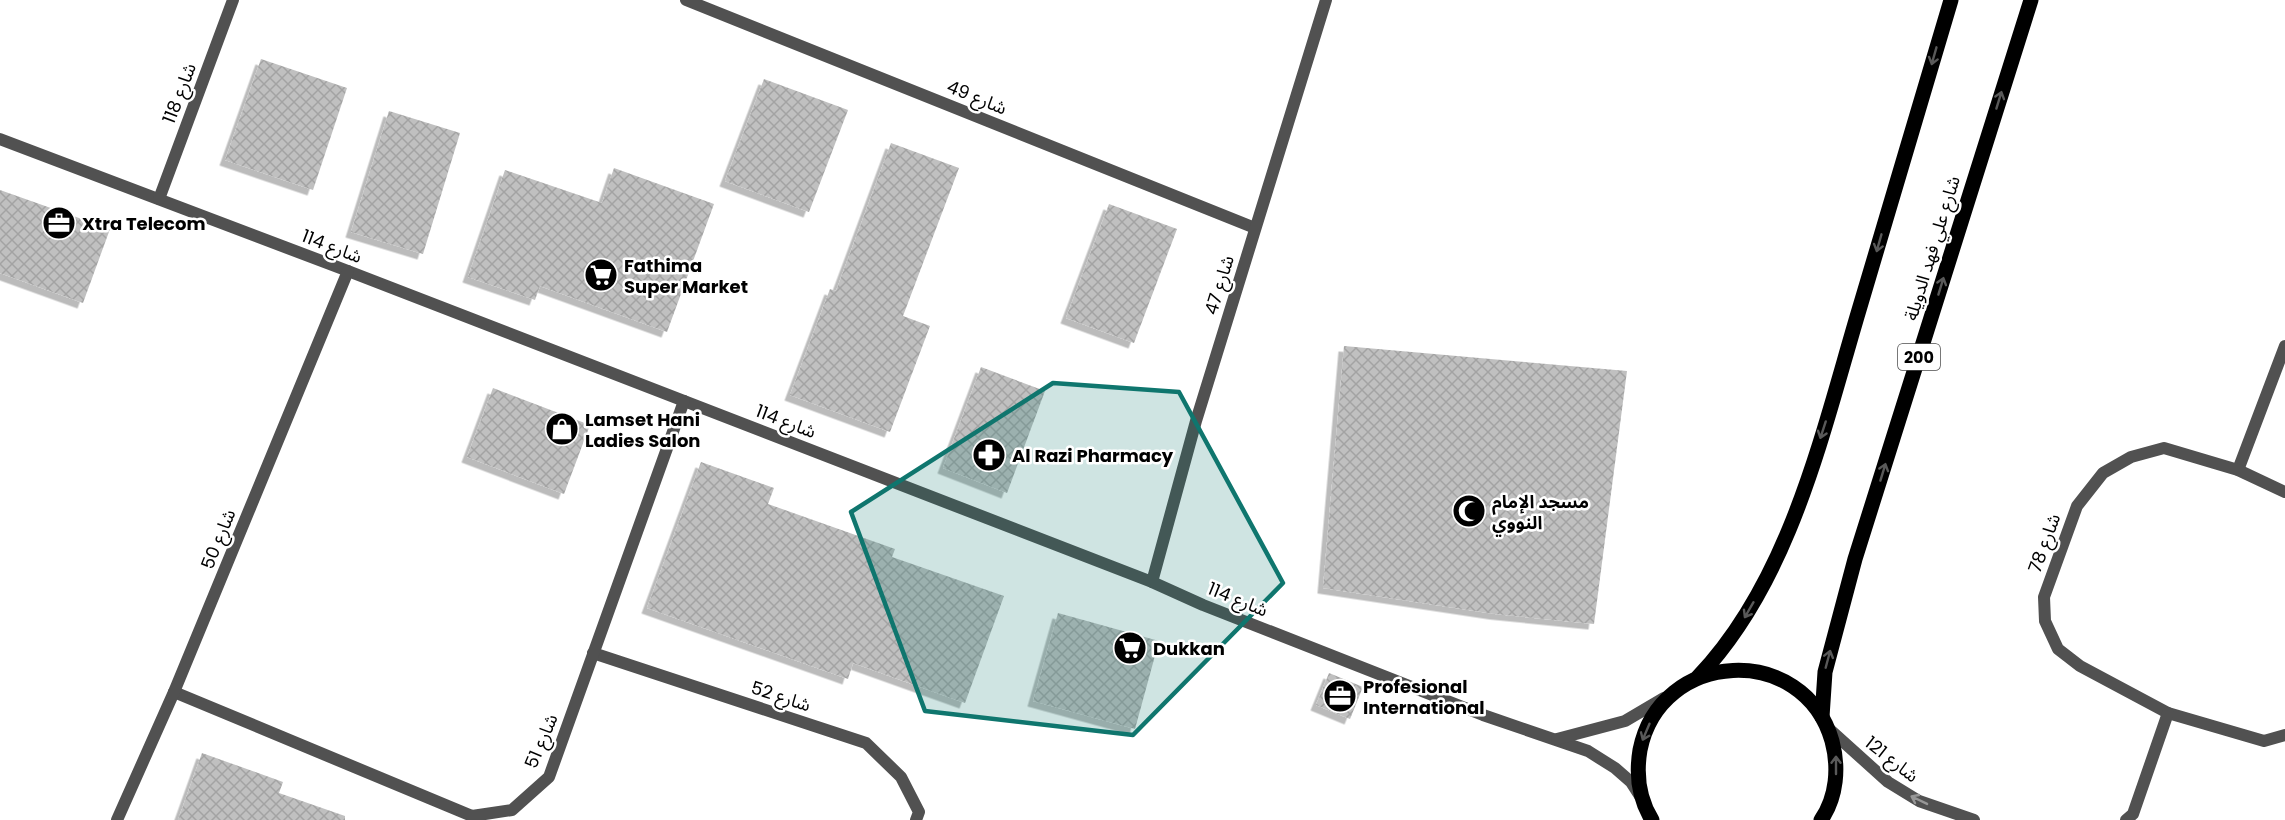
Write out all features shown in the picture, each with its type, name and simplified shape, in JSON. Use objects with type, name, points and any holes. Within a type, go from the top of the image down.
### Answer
[{"type":"main road","name":"200","points":[[1698,677],[1717,657],[1743,621],[1763,586],[1788,532],[1825,425],[1951,0]]},
{"type":"main road","name":"شارع علي فهد الدويلة","points":[[1825,722],[1825,672],[1855,559],[2031,0]]},
{"type":"main road","name":"200","points":[[1646,811],[1637,766],[1643,735],[1658,708],[1681,686],[1698,677],[1725,670],[1754,670],[1781,679],[1804,695],[1825,722],[1836,756],[1835,785],[1826,813],[1821,820]]},
{"type":"street","name":"شارع 118","points":[[159,199],[233,0]]},
{"type":"street","name":"شارع 49","points":[[686,0],[1255,228]]},
{"type":"street","name":"شارع 47","points":[[1152,582],[1200,410],[1326,0]]},
{"type":"street","name":"شارع 114","points":[[0,139],[1152,582],[1203,605],[1483,715],[1588,751],[1615,768],[1631,782],[1646,811]]},
{"type":"street","name":"شارع 50","points":[[117,820],[174,692],[348,271]]},
{"type":"street","points":[[2238,470],[2285,346]]},
{"type":"street","name":"شارع 51","points":[[174,692],[472,816],[512,810],[549,777],[684,401]]},
{"type":"street","name":"شارع 78","points":[[2285,492],[2238,470],[2164,448],[2131,457],[2103,473],[2077,506],[2044,597],[2045,621],[2058,649],[2080,666],[2168,712],[2264,741],[2285,735]]},
{"type":"street","name":"شارع 52","points":[[593,653],[866,743],[901,777],[919,812],[916,820]]},
{"type":"street","points":[[1557,739],[1625,721],[1648,709],[1681,686]]},
{"type":"street","points":[[2131,818],[2168,712]]},
{"type":"street","name":"شارع 121","points":[[1825,722],[1888,782],[1919,801],[1974,820]]},
{"type":"highlighted area","points":[[1053,383],[1179,392],[1283,583],[1133,735],[925,711],[851,512]]},
{"type":"building","points":[[261,59],[347,88],[313,190],[225,160]]},
{"type":"building","points":[[764,79],[848,110],[809,212],[725,181]]},
{"type":"building","points":[[389,111],[460,133],[423,254],[351,232]]},
{"type":"building","points":[[891,143],[959,168],[903,316],[930,326],[890,432],[790,395],[830,289],[836,291]]},
{"type":"building","points":[[614,168],[714,204],[667,332],[540,286],[535,300],[468,277],[505,170],[602,203]]},
{"type":"building","points":[[0,190],[110,229],[83,303],[0,273]]},
{"type":"building","points":[[1109,204],[1177,229],[1134,343],[1066,318]]},
{"type":"building","name":"مسجد الإمام النووي","points":[[1344,346],[1627,371],[1594,624],[1495,614],[1323,588]]},
{"type":"building","points":[[981,367],[1045,391],[1007,493],[943,468]]},
{"type":"building","points":[[493,388],[590,425],[564,494],[467,457]]},
{"type":"building","points":[[701,462],[774,488],[768,504],[895,549],[892,557],[1004,596],[965,703],[853,663],[848,679],[647,608]]},
{"type":"building","points":[[1058,613],[1159,641],[1135,729],[1033,701]]},
{"type":"building","name":"Profesional International","points":[[1329,673],[1363,687],[1350,719],[1316,705]]},
{"type":"building","points":[[202,753],[283,782],[279,793],[345,816],[345,820],[178,820]]},
{"type":"place","name":"Xtra Telecom","points":[[59,223]]},
{"type":"place","name":"Fathima Super Market","points":[[601,275]]},
{"type":"place","name":"Lamset Hani Ladies Salon","points":[[562,429]]},
{"type":"place","name":"Al Razi Pharmacy","points":[[989,455]]},
{"type":"place","name":"مسجد الإمام النووي","points":[[1469,511]]},
{"type":"place","name":"Dukkan","points":[[1130,648]]},
{"type":"place","name":"Profesional International","points":[[1340,696]]}]
